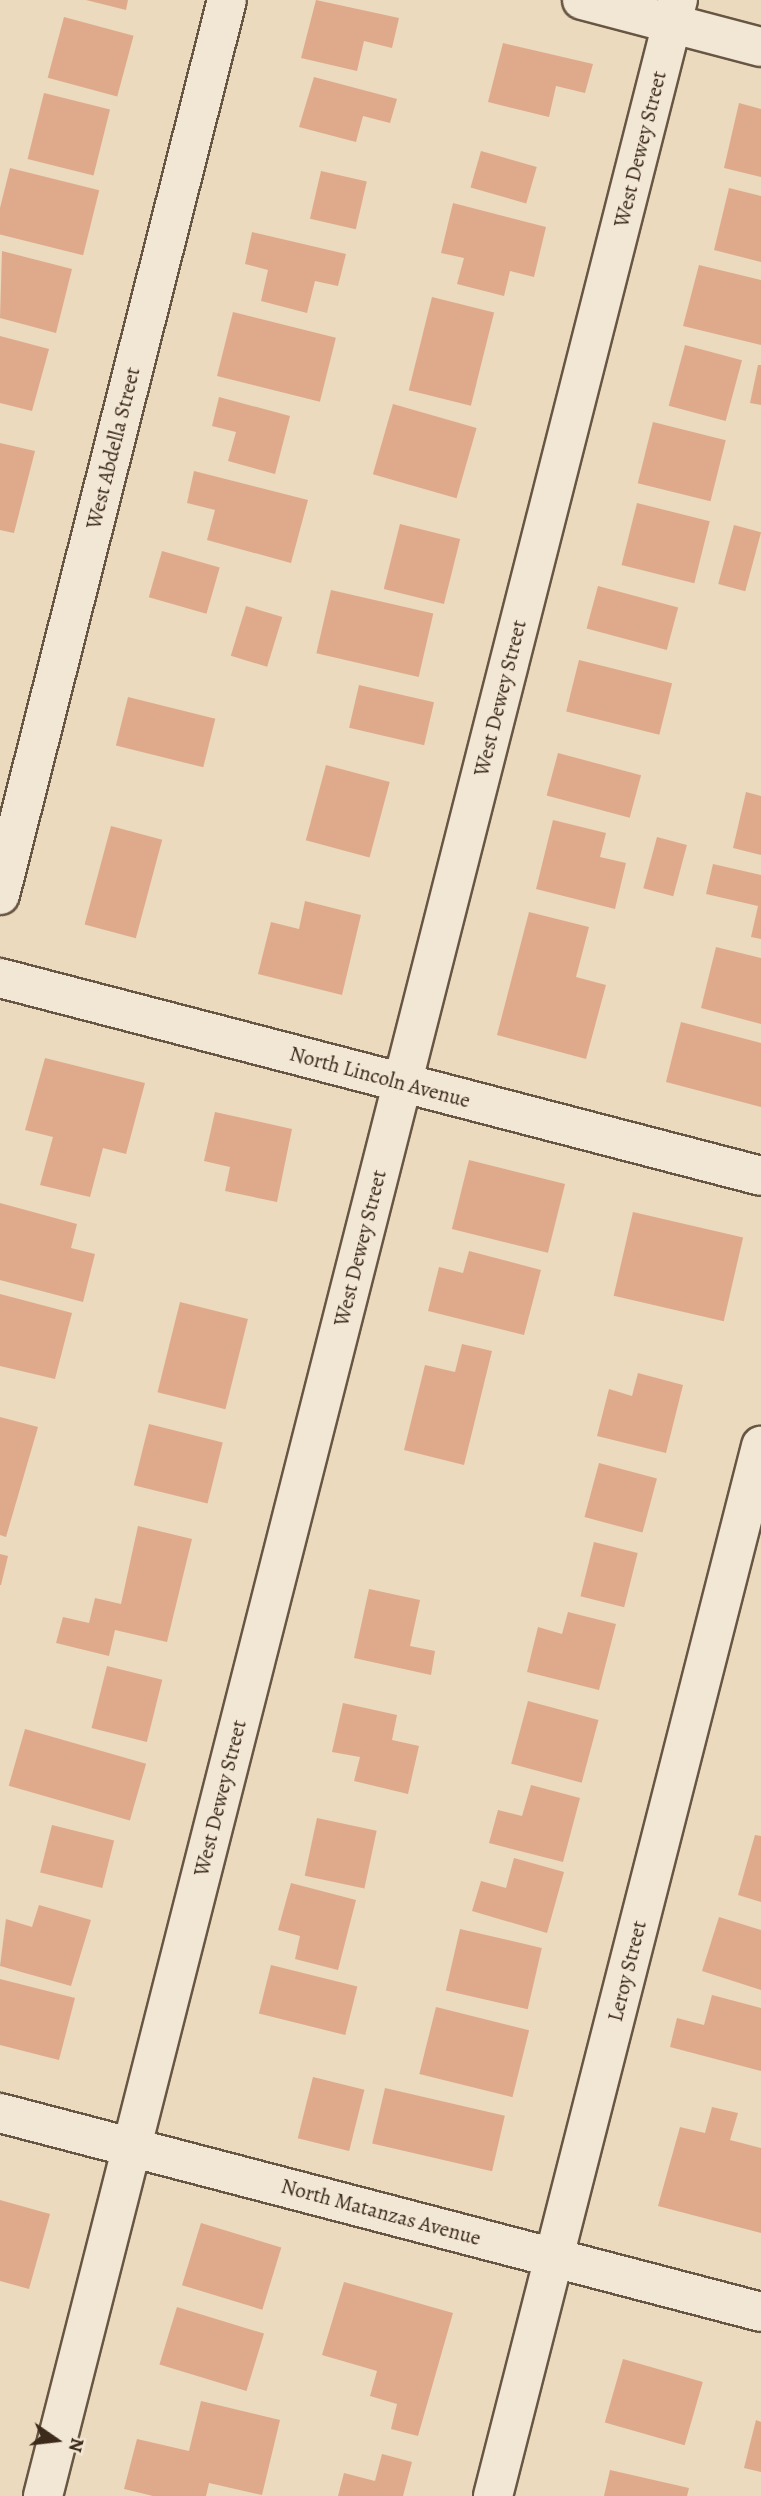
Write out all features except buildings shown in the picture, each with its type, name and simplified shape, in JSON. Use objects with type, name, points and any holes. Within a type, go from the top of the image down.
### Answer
[{"type":"street","name":"West Abdella Street","points":[[0,895],[227,0]]},
{"type":"street","points":[[582,0],[675,12],[761,47]]},
{"type":"street","name":"West Dewey Street","points":[[43,2496],[675,12]]},
{"type":"street","name":"North Lincoln Avenue","points":[[0,978],[761,1176]]},
{"type":"street","name":"Leroy Street","points":[[493,2496],[761,1446]]},
{"type":"street","name":"North Matanzas Avenue","points":[[0,2113],[761,2312]]}]
